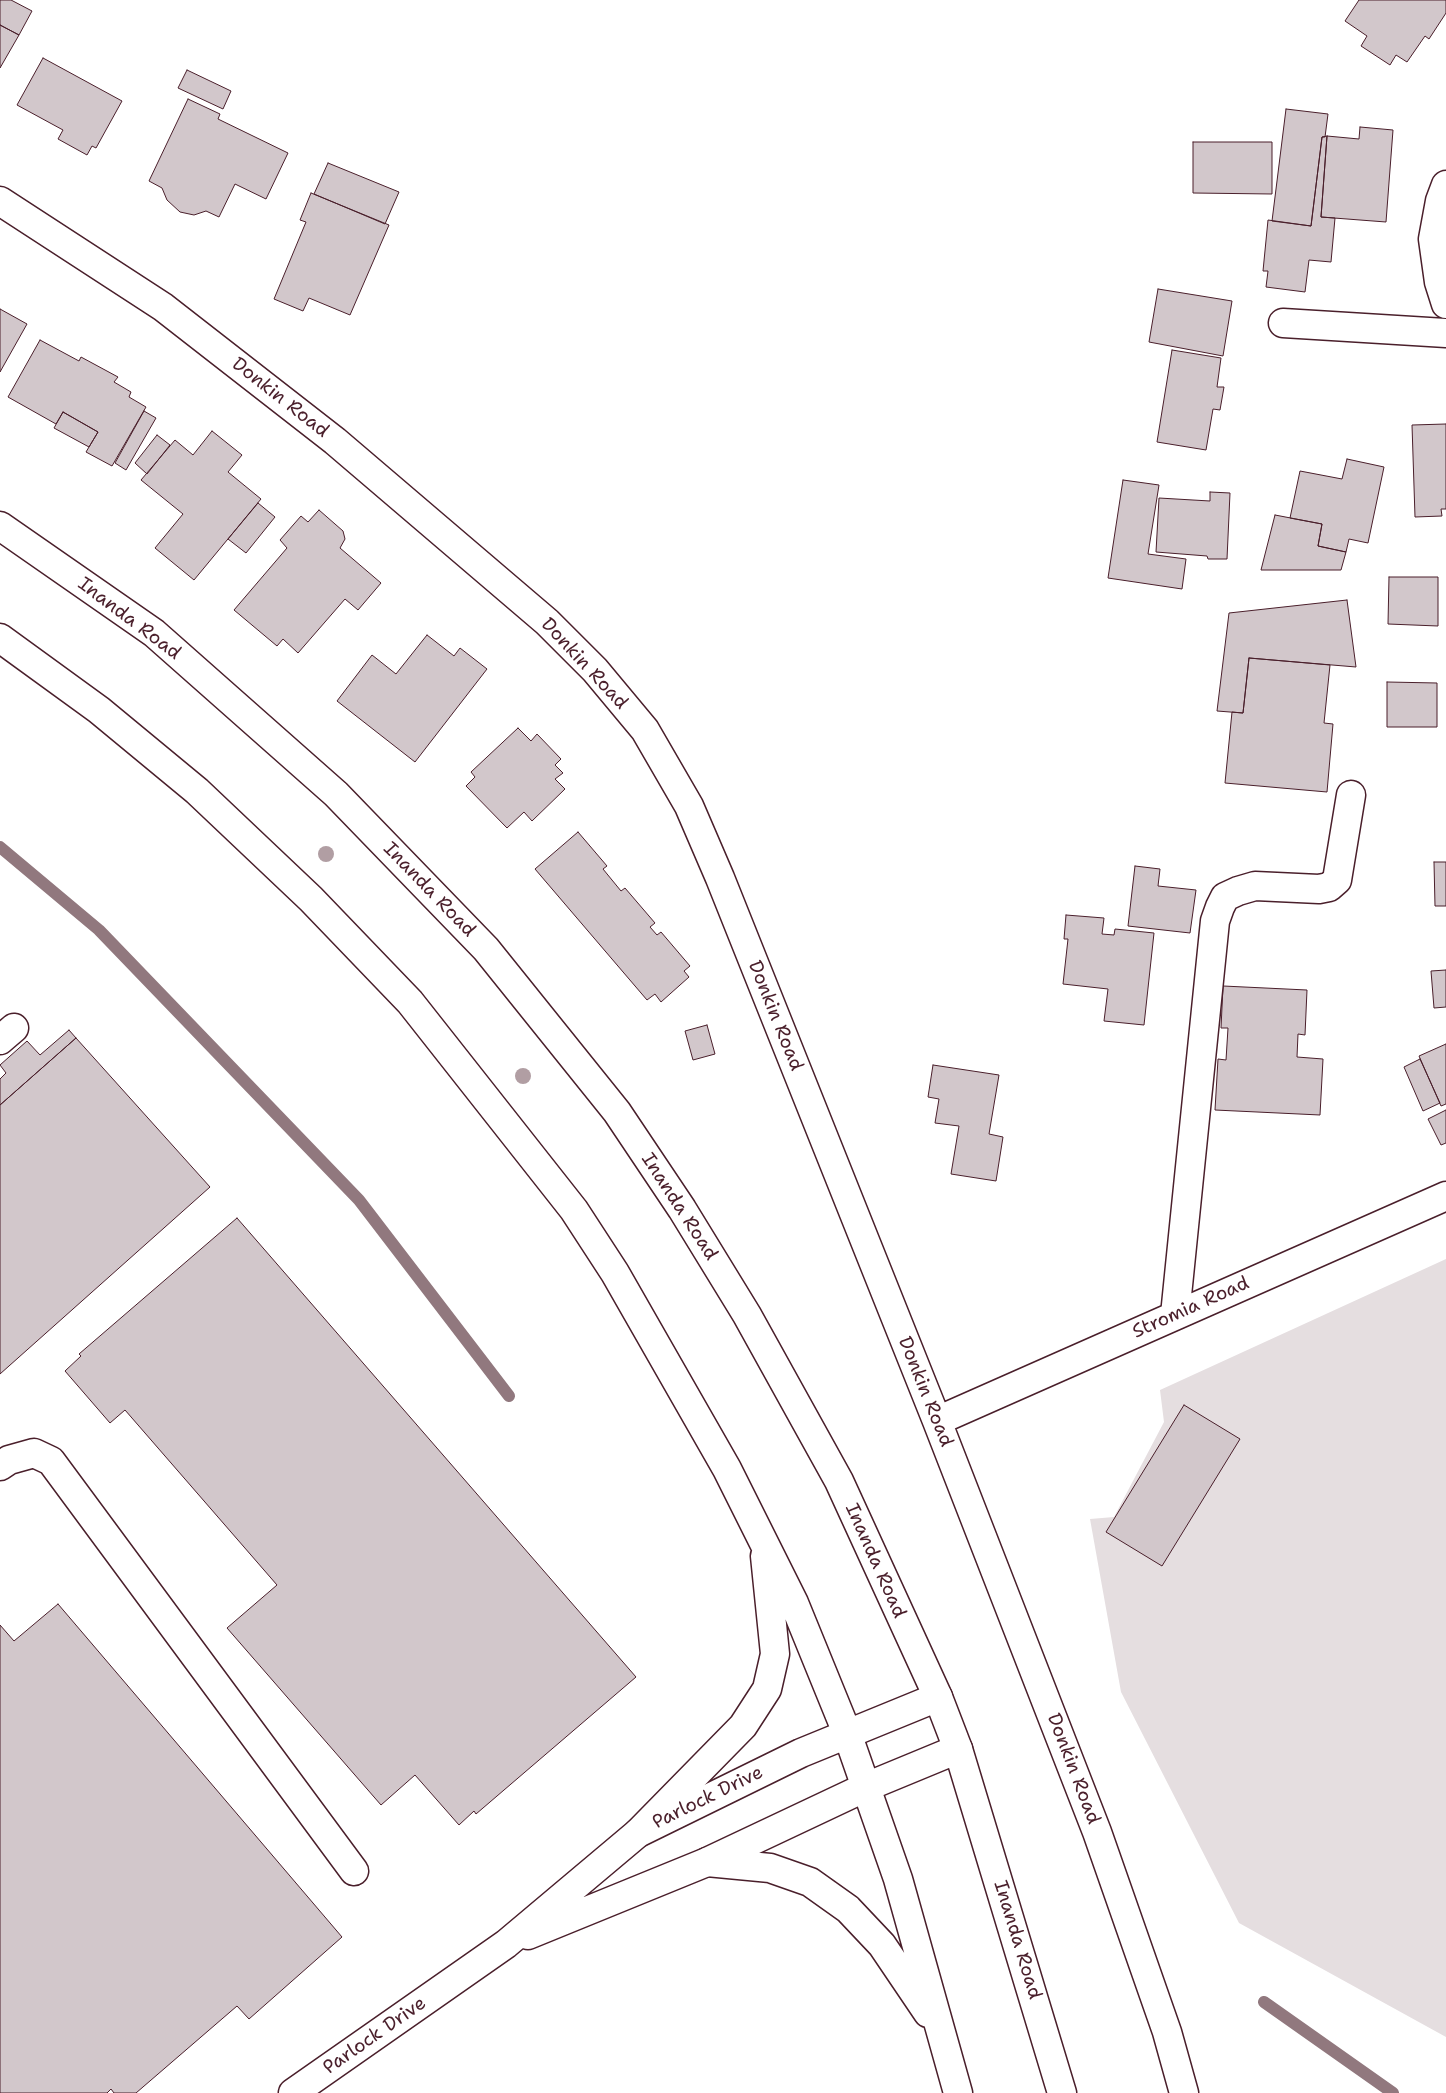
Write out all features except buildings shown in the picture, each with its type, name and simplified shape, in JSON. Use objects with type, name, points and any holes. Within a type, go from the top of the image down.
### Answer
[{"type":"street","points":[[1446,185],[1440,201],[1432,239],[1439,282],[1446,304]]},
{"type":"street","name":"Donkin Road","points":[[0,201],[163,307],[335,441],[548,622],[595,670],[645,730],[689,806],[720,878],[937,1422],[1097,1832],[1167,2032],[1184,2093]]},
{"type":"street","points":[[1283,323],[1446,332]]},
{"type":"street","name":"Inanda Road","points":[[0,526],[154,633],[336,794],[486,949],[617,1112],[682,1209],[747,1315],[839,1481],[938,1697],[958,1749],[1062,2093]]},
{"type":"street","points":[[0,638],[99,710],[197,791],[311,898],[410,1002],[574,1210],[605,1257],[727,1469],[794,1603],[847,1733],[898,1879],[958,2093]]},
{"type":"street","points":[[1175,1316],[1215,921],[1220,906],[1225,897],[1255,886],[1329,888],[1337,880],[1351,795]]},
{"type":"street","name":"Stromia Road","points":[[937,1422],[1446,1196]]},
{"type":"street","points":[[0,1466],[9,1460],[34,1453],[51,1461],[354,1872]]},
{"type":"street","points":[[638,1833],[743,1726],[767,1689],[775,1654],[763,1540]]},
{"type":"street","name":"Parlock Drive","points":[[293,2093],[506,1944],[638,1833],[801,1753],[938,1697]]},
{"type":"street","name":"Parlock Drive","points":[[506,1944],[707,1862],[866,1787],[958,1749]]},
{"type":"street","points":[[707,1862],[770,1868],[810,1882],[848,1909],[882,1946],[940,2030]]},
{"type":"shaded area","points":[[1446,1259],[1446,2037],[1239,1923],[1121,1692],[1090,1519],[1114,1517],[1164,1422],[1160,1390]]},
{"type":"waterway","points":[[0,847],[99,930],[359,1200],[509,1396]]},
{"type":"waterway","points":[[1264,2002],[1393,2093]]}]
